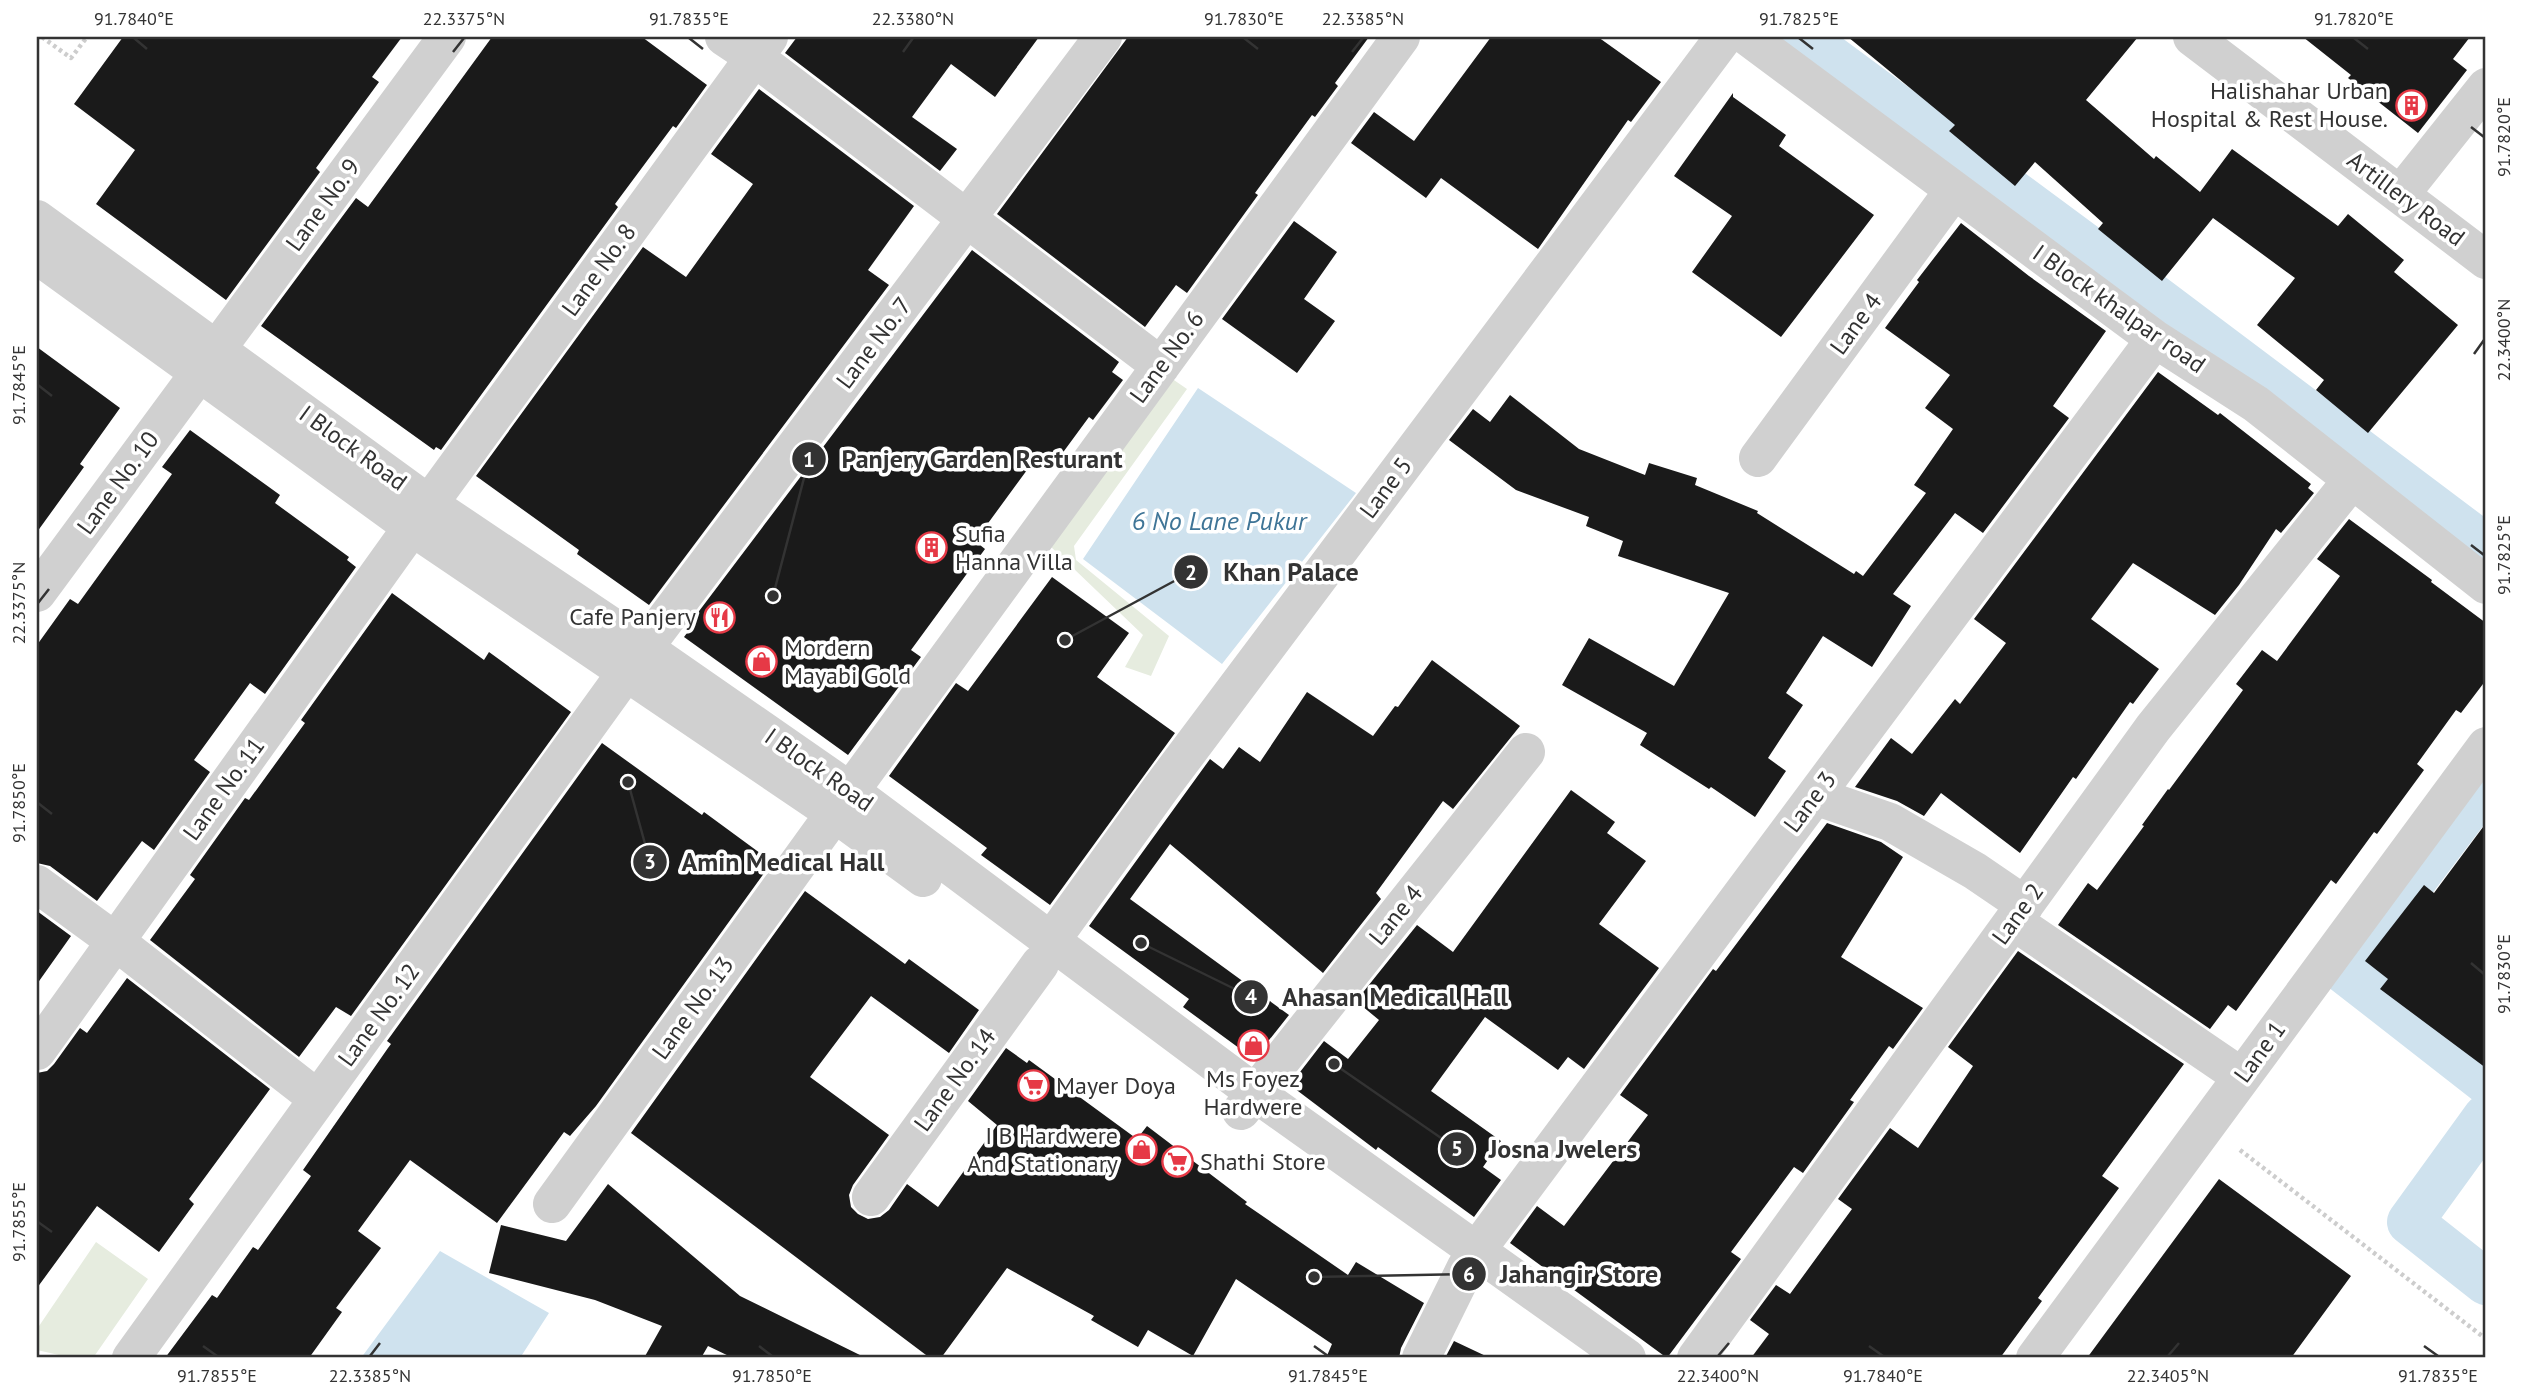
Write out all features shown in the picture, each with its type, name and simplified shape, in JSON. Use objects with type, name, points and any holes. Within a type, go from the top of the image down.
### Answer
[{"type":"street","name":"Lane No. 9","points":[[208,360],[447,37]]},
{"type":"street","name":"Lane No. 7","points":[[636,660],[1103,37]]},
{"type":"street","name":"Lane No. 6","points":[[842,802],[1401,37]]},
{"type":"street","name":"Lane 5","points":[[1045,952],[1161,788],[1724,37]]},
{"type":"street","name":"I Block khalpar road","points":[[1748,37],[2155,338],[2256,404],[2486,585]]},
{"type":"street","name":"Artillery Road","points":[[2206,41],[2486,260]]},
{"type":"street","points":[[749,44],[966,220],[1161,366]]},
{"type":"street","name":"Lane No. 8","points":[[420,516],[749,44]]},
{"type":"street","points":[[2400,195],[2486,87]]},
{"type":"street","name":"Lane 4","points":[[1758,458],[1954,190]]},
{"type":"street","name":"I Block Road","points":[[37,219],[208,360],[420,516],[842,802],[1248,1102],[1472,1259],[1627,1358]]},
{"type":"street","name":"I Block Road","points":[[37,255],[208,360]]},
{"type":"street","name":"Lane 3","points":[[1421,1358],[1472,1259],[2155,338]]},
{"type":"street","name":"Lane No. 10","points":[[37,593],[208,360]]},
{"type":"street","name":"Lane 2","points":[[1696,1358],[2153,728],[2352,480]]},
{"type":"street","name":"Lane No. 11","points":[[37,1051],[420,516]]},
{"type":"street","name":"Lane No. 12","points":[[131,1358],[636,660]]},
{"type":"street","name":"Lane 1","points":[[2035,1358],[2486,746]]},
{"type":"street","name":"Lane 4","points":[[1248,1102],[1526,752]]},
{"type":"street","points":[[1815,796],[1890,822],[1975,871],[2019,913],[2242,1077]]},
{"type":"street","name":"Lane No. 13","points":[[552,1204],[842,802]]},
{"type":"street","points":[[37,884],[116,941],[318,1099]]},
{"type":"street","name":"Lane No. 14","points":[[871,1197],[1045,952]]},
{"type":"street","name":"I Block Road","points":[[1472,1259],[1589,1358]]},
{"type":"path","points":[[42,37],[71,58],[87,37]]},
{"type":"path","points":[[2207,1125],[2486,1339]]},
{"type":"shaded area","points":[[1171,378],[1187,389],[1074,546],[1076,560],[1169,636],[1151,676],[1125,667],[1143,635],[1050,546]]},
{"type":"shaded area","points":[[96,1242],[148,1279],[93,1358],[72,1358],[37,1350],[37,1329]]},
{"type":"water","name":"6 No Lane Pukur","points":[[1198,388],[1356,493],[1222,664],[1083,559]]},
{"type":"water","points":[[440,1251],[549,1313],[520,1358],[361,1358]]},
{"type":"building","points":[[123,37],[402,37],[372,77],[379,82],[316,168],[320,172],[226,300],[96,204],[135,150],[74,104]]},
{"type":"building","points":[[492,37],[642,37],[707,85],[615,204],[618,207],[441,450],[436,447],[434,450],[261,326],[356,198],[368,207]]},
{"type":"building","points":[[797,37],[1039,37],[995,97],[951,64],[912,117],[957,149],[940,171],[785,53]]},
{"type":"building","points":[[1128,37],[1369,37],[1335,83],[1338,86],[1315,117],[1312,115],[1255,193],[1258,195],[1187,293],[1176,285],[1145,327],[997,214]]},
{"type":"building","points":[[1491,37],[1598,37],[1661,82],[1631,122],[1628,120],[1538,249],[1441,178],[1426,198],[1351,143],[1374,112],[1414,141]]},
{"type":"building","points":[[1848,37],[2138,37],[2086,100],[2154,159],[2156,156],[2200,192],[2232,149],[2338,226],[2348,214],[2404,260],[2394,272],[2458,325],[2368,433],[2316,390],[2324,380],[2257,325],[2295,278],[2213,218],[2162,281],[2098,229],[2103,223],[2035,162],[2015,186],[1949,131],[1955,125]]},
{"type":"building","name":"Halishahar Urban Hospital & Rest House.","points":[[2303,37],[2470,37],[2453,59],[2467,70],[2418,133],[2348,78],[2351,75]]},
{"type":"building","points":[[759,89],[914,206],[868,270],[889,285],[649,605],[577,554],[579,550],[476,476],[643,247],[686,277],[753,184],[711,154]]},
{"type":"building","points":[[1733,93],[1733,97],[1786,135],[1779,146],[1874,215],[1781,337],[1692,272],[1732,216],[1674,176]]},
{"type":"building","points":[[1294,221],[1337,252],[1304,299],[1335,321],[1297,373],[1222,319]]},
{"type":"building","points":[[1961,223],[2106,331],[2053,406],[2069,418],[1983,533],[1955,513],[1893,594],[1911,606],[1872,667],[1823,636],[1786,693],[1803,705],[1768,758],[1786,771],[1755,817],[1640,745],[1647,733],[1562,685],[1589,638],[1674,686],[1729,593],[1618,556],[1623,541],[1586,526],[1589,517],[1516,490],[1449,440],[1473,409],[1490,422],[1510,395],[1579,449],[1645,475],[1649,463],[1697,478],[1695,485],[1758,511],[1757,513],[1854,574],[1856,571],[1863,576],[1926,493],[1914,485],[1953,429],[1925,408],[1950,375],[1885,328],[1919,282],[1917,280]]},
{"type":"building","points":[[972,250],[1119,362],[1112,372],[1123,380],[1093,420],[1089,417],[1053,466],[1038,455],[975,541],[985,549],[911,650],[921,657],[848,755],[684,637],[687,633],[684,631]]},
{"type":"building","points":[[37,347],[120,408],[80,464],[84,467],[37,532]]},
{"type":"building","points":[[2158,372],[2218,415],[2220,413],[2311,484],[2308,488],[2314,493],[2281,533],[2276,529],[2239,585],[2215,615],[2133,563],[2091,619],[2159,669],[2133,704],[2130,702],[2076,779],[2073,777],[2020,853],[1941,793],[1924,816],[1897,801],[1855,787],[1891,738],[1912,754],[1955,699],[1960,704],[2006,643],[1974,619]]},
{"type":"building","points":[[190,430],[280,495],[275,503],[349,557],[347,560],[356,567],[265,694],[250,683],[194,760],[210,772],[154,850],[142,841],[97,901],[50,866],[37,863],[37,645],[70,599],[78,604],[172,474],[162,467]]},
{"type":"building","points":[[2349,519],[2486,623],[2486,680],[2461,713],[2456,710],[2417,764],[2424,770],[2377,834],[2374,832],[2336,884],[2331,880],[2236,1011],[2228,1005],[2210,1029],[2058,925],[2088,883],[2097,890],[2168,789],[2243,690],[2236,684],[2262,650],[2277,661],[2340,576],[2317,559]]},
{"type":"building","points":[[1052,577],[1129,633],[1097,677],[1175,733],[1050,905],[981,855],[987,848],[889,776],[956,683],[968,691]]},
{"type":"building","points":[[392,593],[484,660],[489,652],[571,712],[351,1016],[336,1007],[299,1057],[150,940],[195,879],[190,875],[245,798],[249,800],[305,723],[301,720]]},
{"type":"building","points":[[1432,660],[1520,726],[1453,809],[1443,801],[1376,893],[1381,899],[1323,973],[1170,844],[1130,899],[1289,1015],[1254,1059],[1183,1007],[1189,999],[1089,926],[1210,759],[1223,769],[1239,747],[1260,762],[1307,692],[1373,736]]},
{"type":"building","points":[[602,743],[702,815],[704,812],[771,861],[770,865],[596,1106],[570,1136],[564,1132],[497,1223],[410,1160],[358,1231],[381,1248],[336,1308],[342,1312],[309,1358],[165,1358],[212,1295],[217,1298],[253,1247],[258,1250],[311,1176],[303,1170],[391,1044],[387,1041]]},
{"type":"building","points":[[1571,790],[1615,822],[1607,833],[1646,861],[1599,924],[1659,968],[1584,1069],[1568,1057],[1558,1070],[1485,1017],[1431,1091],[1501,1141],[1483,1167],[1501,1180],[1474,1217],[1378,1147],[1376,1150],[1290,1085],[1324,1041],[1348,1059],[1379,1020],[1356,1001],[1417,925],[1453,952]]},
{"type":"building","points":[[1827,823],[1881,842],[1903,857],[1841,957],[1923,1008],[1893,1049],[1889,1046],[1850,1100],[1854,1102],[1803,1173],[1794,1167],[1731,1252],[1741,1259],[1667,1358],[1510,1243],[1537,1206],[1564,1226],[1648,1115],[1620,1095],[1713,969],[1716,971]]},
{"type":"building","points":[[2486,823],[2486,1068],[2380,989],[2388,979],[2365,961],[2424,885],[2434,893]]},
{"type":"building","points":[[805,891],[905,964],[909,959],[979,1010],[949,1053],[871,996],[810,1077],[889,1135],[853,1185],[849,1195],[851,1207],[858,1214],[868,1219],[880,1217],[889,1210],[907,1184],[938,1207],[997,1125],[968,1101],[1006,1048],[1027,1063],[1029,1060],[1137,1139],[1147,1126],[1247,1202],[1245,1204],[1348,1275],[1356,1262],[1424,1303],[1401,1348],[1399,1358],[1326,1358],[1332,1344],[1236,1279],[1193,1356],[1148,1330],[1138,1347],[1091,1320],[1094,1316],[1007,1268],[941,1358],[930,1358],[631,1133]]},
{"type":"building","points":[[37,911],[71,936],[37,984]]},
{"type":"building","points":[[2018,951],[2184,1064],[2102,1176],[2119,1188],[2038,1298],[2042,1301],[2000,1358],[1751,1358],[1769,1334],[1750,1320],[1776,1285],[1790,1294],[1852,1209],[1838,1199],[1890,1128],[1918,1148],[1973,1066],[1948,1047]]},
{"type":"building","points":[[127,978],[270,1089],[189,1199],[194,1204],[159,1252],[97,1206],[37,1288],[37,1073],[47,1071],[54,1064],[80,1028],[87,1033]]},
{"type":"building","points":[[2219,1179],[2351,1276],[2291,1358],[2087,1358]]},
{"type":"building","points":[[608,1184],[740,1296],[866,1358],[733,1358],[708,1346],[701,1358],[644,1358],[662,1326],[595,1300],[489,1273],[501,1225],[566,1241]]},
{"type":"building","points":[[1454,1341],[1490,1358],[1445,1358]]},
{"type":"waterway","points":[[1802,37],[2486,547]]},
{"type":"waterway","points":[[2486,784],[2345,971],[2486,1081]]},
{"type":"waterway","points":[[2486,1117],[2410,1222],[2486,1282]]},
{"type":"place","name":"Halishahar Urban Hospital & Rest House.","points":[[2411,105]]},
{"type":"place","name":"Sufia Hanna Villa","points":[[932,548]]},
{"type":"place","name":"Panjery Garden Resturant","points":[[773,596]]},
{"type":"place","name":"Cafe Panjery","points":[[719,617]]},
{"type":"place","name":"Khan Palace","points":[[1065,640]]},
{"type":"place","name":"Mordern Mayabi Gold","points":[[761,662]]},
{"type":"place","name":"Amin Medical Hall","points":[[628,782]]},
{"type":"place","name":"Ahasan Medical Hall","points":[[1141,943]]},
{"type":"place","name":"Ms Foyez Hardwere","points":[[1253,1045]]},
{"type":"place","name":"Josna Jwelers","points":[[1334,1064]]},
{"type":"place","name":"Mayer Doya","points":[[1033,1086]]},
{"type":"place","name":"I B Hardwere And Stationary","points":[[1141,1150]]},
{"type":"place","name":"Shathi Store","points":[[1177,1162]]},
{"type":"place","name":"Jahangir Store","points":[[1314,1277]]}]
